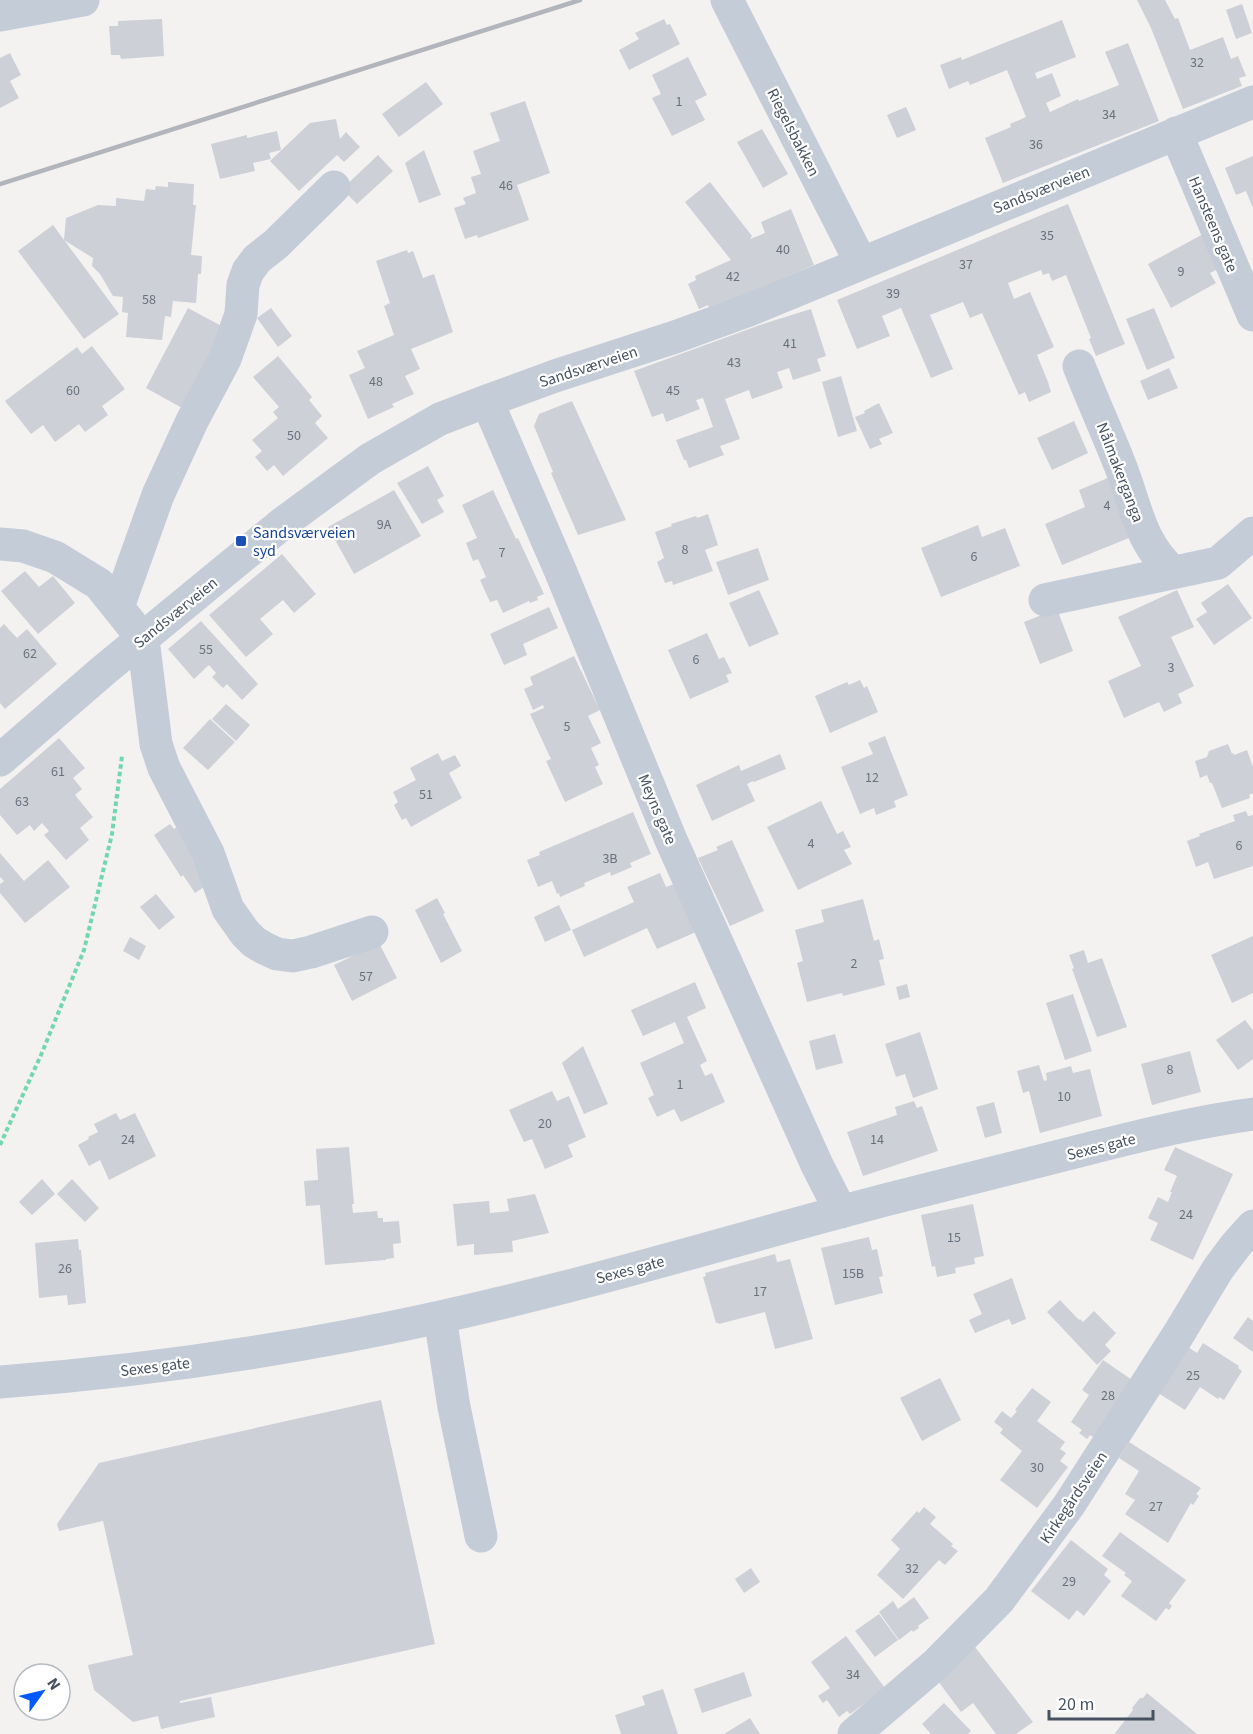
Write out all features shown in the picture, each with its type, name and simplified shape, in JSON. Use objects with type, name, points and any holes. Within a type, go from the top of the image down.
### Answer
[{"type":"street","points":[[0,15],[83,0]]},
{"type":"street","name":"Riegelsbakken","points":[[728,0],[861,263]]},
{"type":"street","name":"Sandsværveien","points":[[0,760],[104,670],[283,523],[370,459],[440,419],[555,376],[749,310],[1253,102]]},
{"type":"street","name":"Hansteens gate","points":[[1176,133],[1253,315]]},
{"type":"street","points":[[118,607],[158,495],[225,359],[241,314],[243,285],[248,271],[257,259],[276,244],[334,187]]},
{"type":"street","name":"Nålmakerganga","points":[[1078,366],[1121,467],[1146,539],[1161,562],[1173,572]]},
{"type":"street","name":"Meyns gate","points":[[487,401],[560,570],[671,840],[817,1166],[841,1212]]},
{"type":"street","points":[[1045,600],[1218,562],[1253,533]]},
{"type":"street","points":[[0,544],[23,546],[55,557],[99,584],[143,639],[156,744],[164,768],[208,853],[228,909],[245,933],[264,948],[277,954],[293,956],[372,932]]},
{"type":"street","name":"Sexes gate","points":[[0,1382],[179,1364],[335,1338],[440,1317],[522,1298],[841,1212],[1136,1137],[1253,1114]]},
{"type":"street","name":"Kirkegårdsveien","points":[[854,1734],[936,1664],[999,1600],[1069,1505],[1218,1269],[1253,1226]]},
{"type":"street","points":[[440,1317],[454,1407],[481,1536]]},
{"type":"path","points":[[0,1145],[41,1055],[84,950],[112,834],[123,752]]},
{"type":"building","points":[[1137,0],[1165,0],[1175,19],[1178,18],[1190,50],[1223,37],[1231,59],[1238,56],[1246,76],[1239,78],[1242,86],[1183,109],[1151,28]]},
{"type":"building","points":[[1242,4],[1252,33],[1236,39],[1226,10]]},
{"type":"building","points":[[162,19],[164,56],[121,59],[120,55],[111,55],[109,26],[118,26],[118,21]]},
{"type":"building","points":[[664,19],[667,25],[670,24],[680,44],[629,70],[619,50],[639,39],[635,33]]},
{"type":"building","points":[[1062,20],[1076,57],[1035,73],[1037,79],[1052,73],[1061,96],[1046,103],[1050,112],[1078,99],[1079,101],[1119,85],[1105,52],[1128,43],[1159,121],[1003,183],[985,138],[1011,127],[1010,124],[1026,117],[1007,70],[970,85],[968,81],[949,89],[940,65],[961,57],[962,60]]},
{"type":"building","points":[[10,53],[21,75],[10,81],[19,98],[0,108],[0,58]]},
{"type":"building","points":[[688,57],[707,95],[695,101],[705,120],[672,136],[652,98],[661,94],[652,75]]},
{"type":"building","points":[[426,82],[443,104],[399,137],[382,114]]},
{"type":"building","points":[[525,101],[550,173],[517,185],[529,220],[478,238],[477,235],[465,239],[454,208],[466,204],[463,198],[476,193],[471,177],[481,174],[473,151],[500,141],[490,113]]},
{"type":"building","points":[[906,107],[916,130],[897,138],[887,115]]},
{"type":"building","points":[[336,119],[340,139],[346,132],[360,147],[344,162],[337,155],[299,191],[270,161],[310,123]]},
{"type":"building","points":[[762,129],[788,174],[763,188],[737,142]]},
{"type":"building","points":[[277,131],[281,150],[269,153],[271,159],[253,163],[255,171],[220,179],[211,144],[247,135],[247,138]]},
{"type":"building","points":[[424,150],[441,195],[419,203],[405,163]]},
{"type":"building","points":[[378,155],[393,171],[357,204],[342,189]]},
{"type":"building","points":[[1253,156],[1253,208],[1246,191],[1236,195],[1225,168]]},
{"type":"building","points":[[168,182],[194,184],[193,205],[196,205],[191,255],[202,256],[196,303],[173,301],[171,317],[165,316],[162,340],[126,337],[128,313],[122,312],[123,297],[113,296],[100,274],[92,266],[93,258],[64,240],[66,218],[98,205],[116,206],[116,198],[144,201],[146,189],[155,190],[156,186],[168,187]]},
{"type":"building","points":[[710,182],[752,236],[750,239],[765,233],[761,222],[791,209],[814,265],[710,310],[708,305],[699,309],[688,284],[696,280],[695,276],[731,260],[685,202]]},
{"type":"building","points":[[1068,204],[1125,344],[1096,356],[1066,275],[1052,281],[1049,273],[1043,275],[1041,270],[1008,283],[1014,299],[1030,292],[1054,347],[1037,355],[1051,392],[1029,402],[1025,392],[1019,395],[982,313],[970,318],[963,302],[930,315],[953,369],[931,378],[901,308],[882,316],[890,336],[857,349],[837,300]]},
{"type":"building","points":[[53,225],[119,314],[84,339],[18,251]]},
{"type":"building","points":[[1205,233],[1220,268],[1210,273],[1216,283],[1171,308],[1148,264]]},
{"type":"building","points":[[407,250],[408,253],[413,251],[423,278],[434,274],[453,332],[411,349],[420,369],[405,376],[414,394],[392,404],[394,407],[368,419],[349,375],[365,368],[357,351],[394,335],[384,306],[390,303],[376,261]]},
{"type":"building","points":[[188,308],[227,329],[184,409],[146,388]]},
{"type":"building","points":[[271,308],[292,336],[278,347],[257,318]]},
{"type":"building","points":[[1154,308],[1175,358],[1147,370],[1126,319]]},
{"type":"building","points":[[811,309],[826,356],[817,359],[821,371],[793,380],[789,368],[777,372],[783,388],[752,399],[749,390],[725,399],[740,439],[720,446],[724,455],[689,468],[676,440],[713,427],[703,398],[696,400],[700,409],[666,422],[663,413],[652,417],[634,371]]},
{"type":"building","points":[[92,346],[125,389],[102,406],[108,415],[85,432],[79,424],[55,442],[43,425],[31,434],[5,401],[77,347],[82,354]]},
{"type":"building","points":[[278,356],[312,397],[309,400],[322,416],[315,423],[328,438],[283,476],[274,465],[267,471],[255,457],[262,451],[252,440],[278,418],[273,412],[279,407],[253,377]]},
{"type":"building","points":[[1169,368],[1178,388],[1148,400],[1140,381]]},
{"type":"building","points":[[841,376],[857,431],[838,437],[822,382]]},
{"type":"building","points":[[572,401],[626,520],[578,535],[551,473],[553,472],[534,426],[539,414]]},
{"type":"building","points":[[879,403],[893,433],[879,439],[882,444],[870,449],[855,417]]},
{"type":"building","points":[[1074,421],[1088,453],[1052,470],[1037,438]]},
{"type":"building","points":[[428,466],[444,496],[437,500],[444,512],[422,524],[397,483]]},
{"type":"building","points":[[1110,477],[1134,536],[1062,565],[1045,524],[1085,507],[1079,490]]},
{"type":"building","points":[[394,490],[421,536],[354,574],[328,527]]},
{"type":"building","points":[[493,490],[544,594],[537,597],[538,600],[530,603],[529,601],[503,613],[497,600],[490,602],[480,580],[486,577],[478,559],[473,561],[466,543],[477,538],[462,505]]},
{"type":"building","points":[[708,514],[718,545],[705,550],[713,571],[673,585],[672,581],[665,583],[657,562],[664,558],[655,532],[672,526],[671,524]]},
{"type":"building","points":[[978,525],[982,537],[1005,528],[1020,566],[941,597],[921,548]]},
{"type":"building","points":[[758,548],[769,580],[728,595],[716,562]]},
{"type":"building","points":[[282,554],[316,594],[294,613],[283,600],[260,619],[273,634],[246,657],[209,615]]},
{"type":"building","points":[[25,571],[39,587],[53,576],[75,603],[38,634],[1,591]]},
{"type":"building","points":[[1228,584],[1252,618],[1214,645],[1196,619],[1207,612],[1201,603]]},
{"type":"building","points":[[759,590],[779,634],[749,647],[729,603]]},
{"type":"building","points":[[1177,590],[1194,627],[1171,637],[1194,686],[1178,694],[1182,703],[1164,712],[1159,702],[1124,718],[1108,681],[1141,666],[1118,617]]},
{"type":"building","points":[[549,607],[558,628],[523,644],[527,655],[504,665],[490,634]]},
{"type":"building","points":[[1057,609],[1073,651],[1040,664],[1024,622]]},
{"type":"building","points":[[201,621],[258,684],[242,700],[227,684],[223,688],[212,677],[216,673],[209,665],[194,679],[168,649]]},
{"type":"building","points":[[4,624],[17,638],[27,629],[57,664],[5,709],[0,703],[0,628]]},
{"type":"building","points":[[707,633],[719,659],[724,657],[732,673],[726,675],[729,682],[690,699],[668,650]]},
{"type":"building","points":[[574,656],[600,710],[588,716],[601,743],[591,748],[599,765],[595,767],[603,784],[565,802],[546,761],[551,759],[530,714],[544,708],[543,705],[533,710],[524,689],[533,685],[530,677]]},
{"type":"building","points":[[860,680],[864,688],[867,686],[878,712],[830,733],[815,696],[847,682],[849,685]]},
{"type":"building","points":[[226,704],[250,725],[236,741],[212,719]]},
{"type":"building","points":[[210,719],[235,742],[208,770],[183,748]]},
{"type":"building","points":[[885,736],[908,795],[894,801],[896,807],[876,815],[874,808],[860,814],[841,767],[873,754],[868,743]]},
{"type":"building","points":[[59,738],[85,768],[73,778],[82,789],[75,795],[93,817],[80,828],[89,840],[66,860],[44,835],[49,831],[42,823],[34,831],[30,825],[17,835],[0,815],[0,789]]},
{"type":"building","points":[[1228,744],[1234,755],[1247,750],[1253,767],[1253,793],[1249,795],[1250,798],[1222,808],[1207,775],[1200,778],[1195,761],[1207,757],[1209,751]]},
{"type":"building","points":[[438,753],[442,761],[455,755],[461,766],[449,773],[462,798],[411,827],[406,818],[402,820],[394,805],[398,802],[393,792],[416,780],[410,768]]},
{"type":"building","points":[[780,754],[786,769],[747,784],[755,801],[712,821],[696,785],[739,765],[741,771]]},
{"type":"building","points":[[821,801],[837,834],[843,831],[851,847],[844,850],[852,864],[798,890],[767,827]]},
{"type":"building","points":[[1246,811],[1248,816],[1253,815],[1253,866],[1214,879],[1208,862],[1196,867],[1187,841],[1200,836],[1199,834],[1235,821],[1233,815]]},
{"type":"building","points":[[633,812],[651,854],[630,863],[632,867],[611,876],[610,872],[560,897],[552,881],[538,887],[527,860],[540,855],[539,852]]},
{"type":"building","points":[[170,824],[174,829],[181,824],[207,885],[195,893],[183,875],[181,877],[154,835]]},
{"type":"building","points":[[732,840],[764,911],[730,926],[698,858],[718,850],[716,847]]},
{"type":"building","points":[[0,853],[24,881],[48,860],[70,887],[25,923],[0,893],[0,884],[4,881],[0,877]]},
{"type":"building","points":[[660,873],[666,887],[674,884],[696,932],[657,949],[647,928],[584,957],[572,930],[634,902],[627,887]]},
{"type":"building","points":[[156,894],[175,917],[159,930],[140,907]]},
{"type":"building","points":[[437,898],[462,951],[441,963],[415,910]]},
{"type":"building","points":[[863,899],[874,941],[879,939],[884,959],[879,960],[885,985],[843,996],[842,993],[807,1002],[797,963],[803,961],[795,930],[824,922],[821,910]]},
{"type":"building","points":[[559,905],[571,930],[545,942],[534,917]]},
{"type":"building","points":[[1253,936],[1253,993],[1232,1003],[1211,955]]},
{"type":"building","points":[[130,937],[146,946],[139,960],[123,951]]},
{"type":"building","points":[[379,943],[397,978],[352,1001],[334,965]]},
{"type":"building","points":[[1084,950],[1088,963],[1102,958],[1127,1027],[1097,1037],[1069,955]]},
{"type":"building","points":[[695,982],[706,1008],[687,1017],[707,1061],[700,1065],[705,1076],[712,1073],[725,1102],[681,1122],[674,1109],[657,1117],[648,1098],[654,1095],[640,1063],[684,1043],[675,1022],[643,1036],[631,1010]]},
{"type":"building","points":[[907,984],[910,997],[899,1000],[896,987]]},
{"type":"building","points":[[1073,994],[1092,1051],[1065,1060],[1046,1003]]},
{"type":"building","points":[[1245,1020],[1253,1030],[1253,1059],[1238,1070],[1216,1040]]},
{"type":"building","points":[[920,1032],[938,1089],[913,1098],[905,1074],[896,1077],[885,1044]]},
{"type":"building","points":[[835,1034],[843,1063],[816,1070],[809,1041]]},
{"type":"building","points":[[583,1046],[608,1104],[584,1114],[562,1063]]},
{"type":"building","points":[[1190,1051],[1201,1092],[1152,1105],[1141,1064]]},
{"type":"building","points":[[1039,1065],[1044,1081],[1047,1080],[1046,1073],[1071,1066],[1073,1073],[1090,1069],[1102,1116],[1040,1133],[1029,1091],[1023,1093],[1017,1071]]},
{"type":"building","points":[[552,1091],[557,1101],[569,1096],[586,1137],[568,1145],[573,1157],[545,1169],[532,1139],[524,1142],[509,1110]]},
{"type":"building","points":[[914,1101],[917,1108],[922,1106],[938,1151],[863,1176],[847,1132],[897,1115],[895,1107]]},
{"type":"building","points":[[994,1102],[1002,1133],[985,1138],[976,1107]]},
{"type":"building","points":[[116,1113],[120,1120],[135,1113],[156,1156],[109,1180],[100,1160],[89,1166],[78,1145],[98,1132],[94,1124]]},
{"type":"building","points":[[349,1147],[353,1213],[377,1211],[378,1218],[383,1218],[383,1222],[399,1221],[401,1243],[393,1244],[394,1258],[325,1265],[320,1205],[306,1206],[304,1181],[318,1180],[316,1149]]},
{"type":"building","points":[[1175,1147],[1233,1174],[1193,1260],[1150,1240],[1158,1223],[1148,1218],[1158,1197],[1168,1202],[1177,1176],[1164,1170]]},
{"type":"building","points":[[42,1179],[55,1194],[32,1215],[19,1202]]},
{"type":"building","points":[[72,1179],[99,1208],[85,1222],[57,1194]]},
{"type":"building","points":[[535,1194],[549,1233],[512,1241],[513,1252],[474,1255],[474,1244],[457,1246],[453,1204],[489,1201],[490,1213],[509,1211],[507,1199]]},
{"type":"building","points":[[973,1204],[984,1256],[974,1258],[975,1264],[955,1268],[956,1273],[937,1277],[935,1266],[932,1267],[921,1215]]},
{"type":"building","points":[[869,1237],[872,1250],[877,1249],[883,1276],[879,1277],[883,1293],[835,1305],[821,1248]]},
{"type":"building","points":[[78,1239],[86,1303],[68,1305],[67,1295],[39,1298],[35,1243]]},
{"type":"building","points":[[775,1254],[777,1262],[790,1259],[813,1339],[775,1349],[765,1312],[716,1323],[703,1277],[706,1276],[705,1273]]},
{"type":"building","points":[[1012,1278],[1026,1319],[1012,1325],[1009,1319],[975,1333],[969,1320],[982,1314],[973,1294]]},
{"type":"building","points":[[1060,1300],[1083,1322],[1094,1311],[1116,1333],[1105,1345],[1111,1351],[1097,1365],[1047,1312]]},
{"type":"building","points":[[1248,1317],[1253,1321],[1253,1352],[1233,1338]]},
{"type":"building","points":[[1203,1343],[1239,1366],[1238,1368],[1242,1371],[1224,1400],[1219,1397],[1218,1399],[1200,1387],[1185,1410],[1155,1391],[1185,1345],[1197,1353]]},
{"type":"building","points":[[1103,1360],[1135,1382],[1096,1439],[1090,1435],[1087,1439],[1079,1433],[1082,1430],[1071,1422],[1089,1395],[1082,1390]]},
{"type":"building","points":[[940,1378],[961,1420],[922,1441],[900,1398]]},
{"type":"building","points":[[1032,1388],[1051,1402],[1037,1421],[1065,1442],[1060,1449],[1066,1453],[1060,1461],[1068,1467],[1037,1508],[1000,1480],[1022,1451],[1000,1433],[1003,1429],[994,1422],[1002,1411],[1011,1418]]},
{"type":"building","points":[[381,1400],[435,1644],[180,1701],[180,1703],[211,1697],[215,1717],[161,1729],[158,1716],[133,1722],[94,1690],[88,1665],[133,1655],[103,1521],[59,1531],[57,1524],[99,1463]]},
{"type":"building","points":[[1129,1442],[1201,1488],[1196,1494],[1199,1496],[1193,1505],[1191,1503],[1168,1543],[1125,1514],[1135,1500],[1125,1494],[1139,1471],[1119,1458]]},
{"type":"building","points":[[924,1507],[936,1517],[930,1524],[958,1551],[945,1565],[939,1560],[903,1599],[877,1575],[900,1549],[891,1540],[917,1511],[919,1513]]},
{"type":"building","points":[[1120,1532],[1186,1580],[1169,1603],[1172,1606],[1169,1610],[1166,1608],[1156,1621],[1121,1596],[1132,1581],[1124,1575],[1126,1573],[1102,1556]]},
{"type":"building","points":[[1071,1540],[1108,1569],[1104,1575],[1111,1581],[1084,1616],[1077,1610],[1069,1620],[1031,1591]]},
{"type":"building","points":[[751,1568],[760,1582],[744,1593],[735,1579]]},
{"type":"building","points":[[914,1597],[929,1618],[918,1626],[919,1628],[913,1632],[912,1630],[899,1640],[879,1612],[893,1601],[898,1609]]},
{"type":"building","points":[[879,1614],[898,1640],[875,1657],[855,1631]]},
{"type":"building","points":[[846,1636],[885,1688],[850,1714],[847,1711],[839,1717],[827,1700],[823,1703],[818,1696],[830,1688],[811,1662]]},
{"type":"building","points":[[975,1647],[1033,1722],[1016,1734],[996,1734],[973,1703],[961,1712],[935,1677]]},
{"type":"building","points":[[744,1672],[752,1696],[702,1713],[694,1689]]},
{"type":"building","points":[[663,1689],[678,1734],[621,1734],[615,1715],[645,1705],[642,1696]]},
{"type":"building","points":[[1147,1693],[1197,1734],[1115,1733],[1140,1698]]},
{"type":"building","points":[[944,1703],[971,1731],[968,1734],[931,1734],[922,1724]]},
{"type":"building","points":[[750,1718],[760,1734],[724,1734]]},
{"type":"railway","points":[[0,184],[580,0]]},
{"type":"place","name":"Sandsværveien syd","points":[[241,541]]}]
